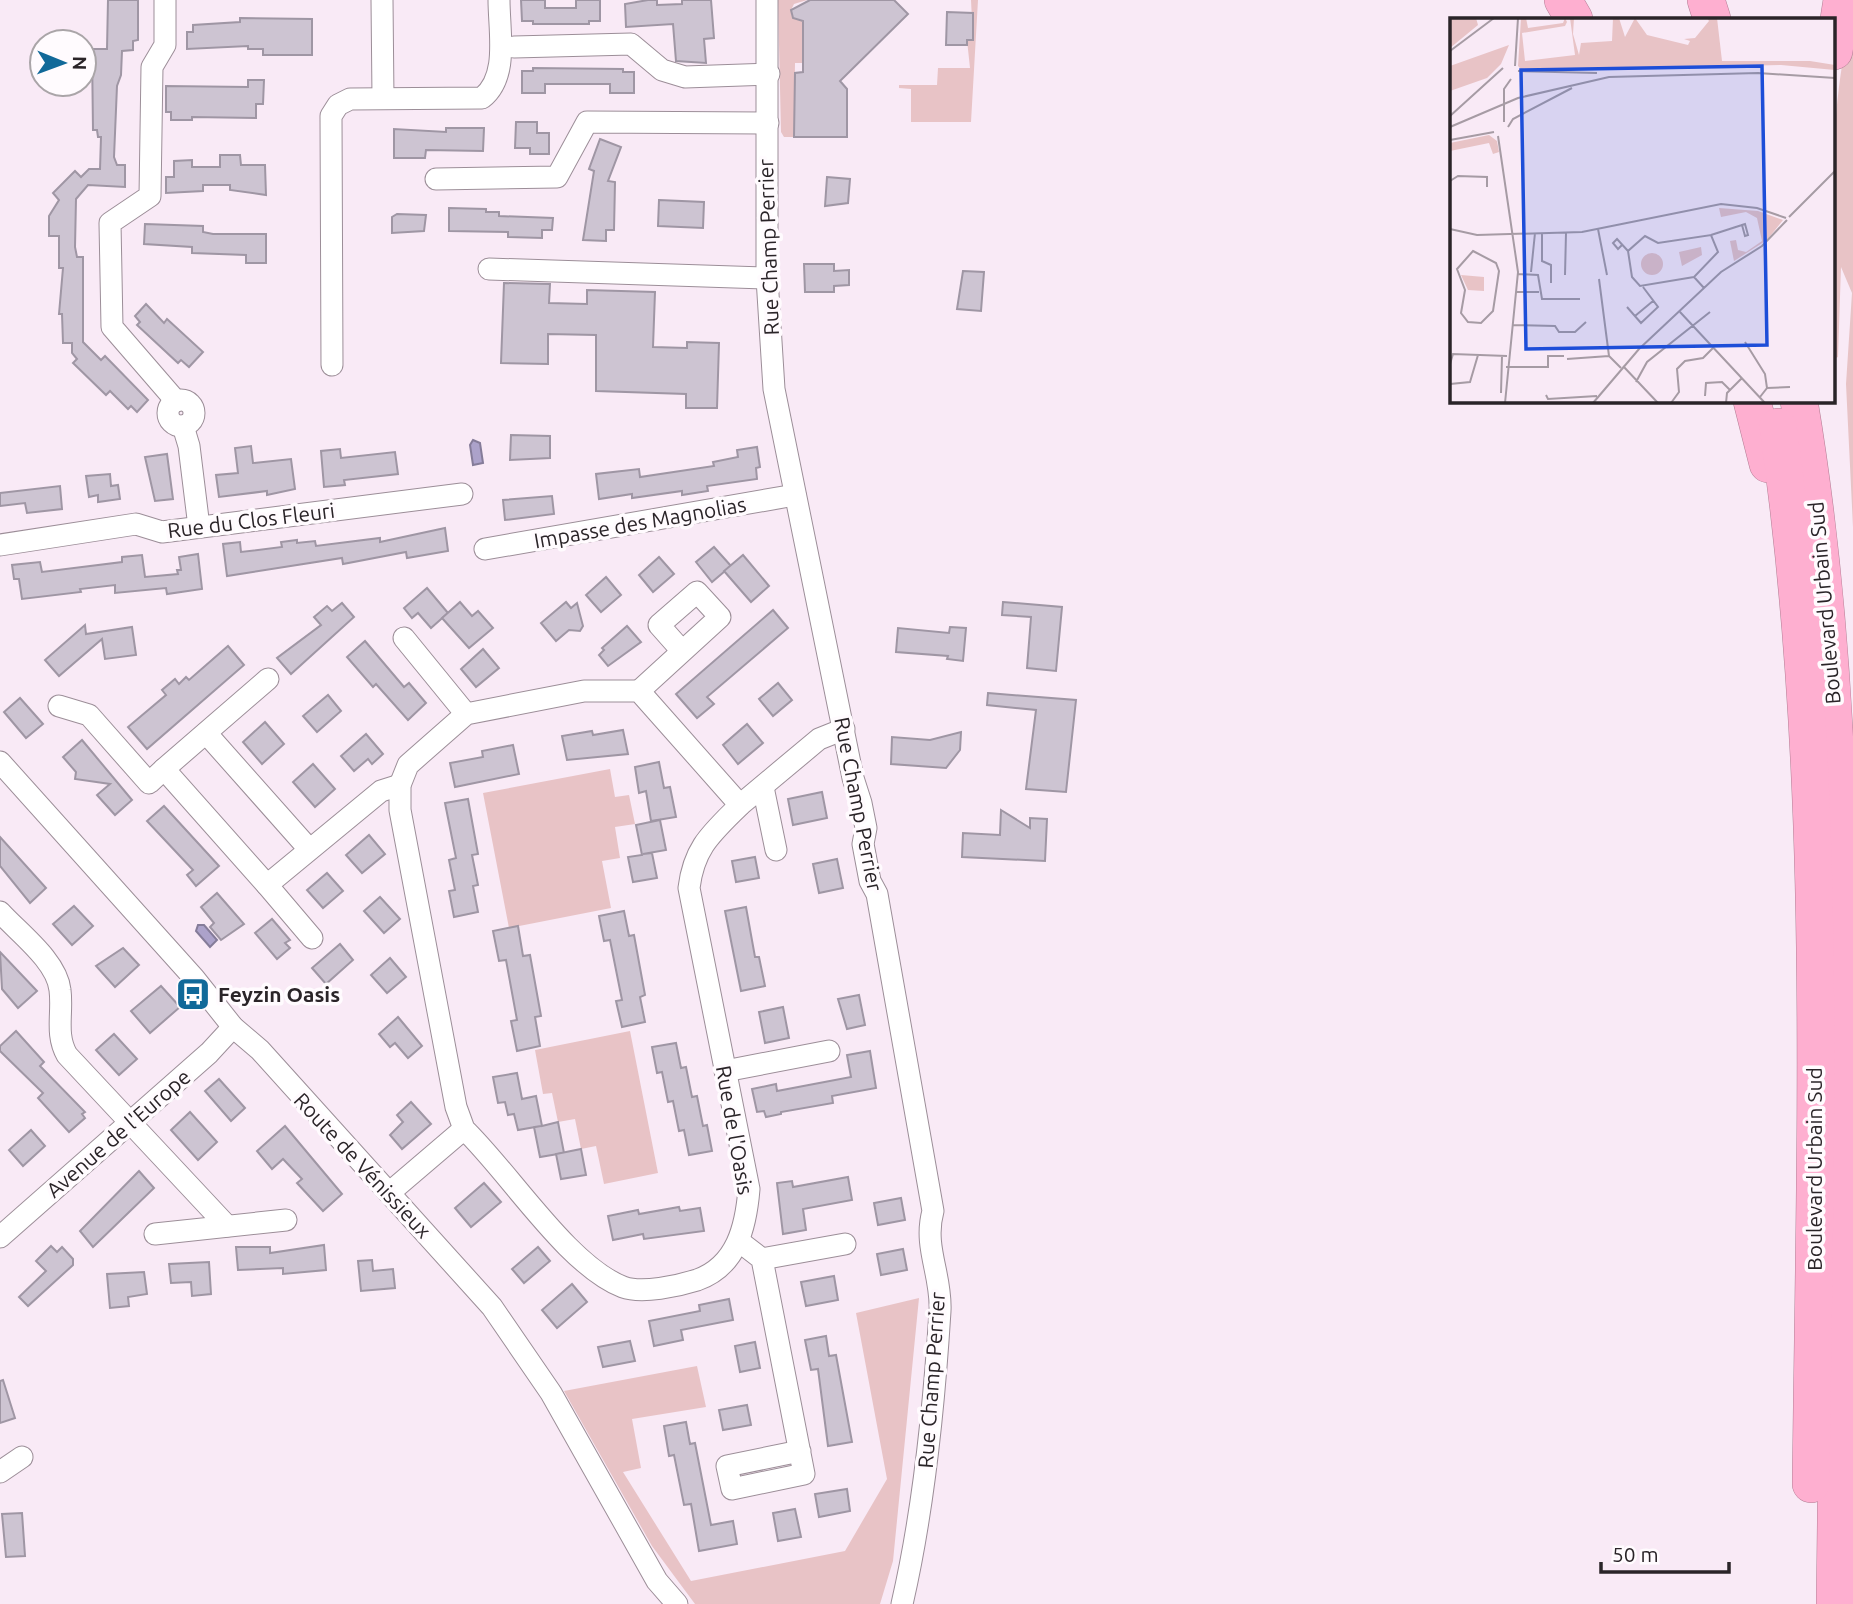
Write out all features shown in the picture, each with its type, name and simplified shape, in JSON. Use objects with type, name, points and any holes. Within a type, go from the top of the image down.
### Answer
[{"type":"highway","points":[[1563,0],[1573,18]]},
{"type":"highway","points":[[1679,0],[1685,18]]},
{"type":"highway","points":[[1706,0],[1712,18]]},
{"type":"highway","points":[[1836,38],[1842,0]]},
{"type":"highway","points":[[1752,402],[1767,458],[1782,559],[1799,586]]},
{"type":"highway","name":"Boulevard Urbain Sud","points":[[1774,402],[1799,586],[1813,784],[1816,909],[1810,1604]]},
{"type":"highway","name":"Boulevard Urbain Sud","points":[[1799,402],[1813,487],[1828,616],[1840,811],[1842,971],[1835,1604]]},
{"type":"highway","points":[[1823,402],[1837,582],[1828,616]]},
{"type":"street","points":[[165,0],[165,45],[152,67],[150,196],[110,223],[112,327],[176,401],[185,400],[194,411],[191,422],[183,426],[189,446],[199,527]]},
{"type":"street","points":[[383,0],[383,98]]},
{"type":"street","points":[[332,365],[331,116],[338,105],[350,99],[482,98],[494,88],[499,74],[499,0]]},
{"type":"street","name":"Rue Champ Perrier","points":[[767,0],[767,278],[774,389],[852,778],[862,803],[866,828],[863,844],[870,881],[877,894],[925,1172],[930,1182],[933,1211],[928,1230],[931,1261],[939,1282],[940,1311],[928,1450],[914,1553],[902,1604]]},
{"type":"street","points":[[514,47],[631,44],[662,71],[685,77],[769,74]]},
{"type":"street","points":[[436,179],[557,177],[587,121],[768,124]]},
{"type":"street","points":[[489,270],[767,278]]},
{"type":"street","name":"Rue du Clos Fleuri","points":[[0,545],[136,524],[162,532],[462,494]]},
{"type":"street","name":"Impasse des Magnolias","points":[[485,549],[795,495]]},
{"type":"street","points":[[404,638],[466,714]]},
{"type":"street","points":[[267,886],[381,791],[400,785],[408,765],[466,714],[584,691],[639,691],[682,651]]},
{"type":"street","points":[[59,706],[89,715],[149,783],[268,679]]},
{"type":"street","points":[[639,691],[740,805]]},
{"type":"street","name":"Rue de l'Oasis","points":[[400,785],[405,836],[456,1107],[464,1129],[584,1264],[624,1288],[673,1288],[704,1278],[726,1260],[740,1241],[746,1222],[749,1189],[689,888],[692,864],[704,842],[740,805],[819,739],[844,729]]},
{"type":"street","points":[[206,733],[309,849]]},
{"type":"street","name":"Route de Vénissieux","points":[[0,762],[194,978],[233,1027],[260,1050],[492,1307],[551,1393],[657,1581],[677,1604]]},
{"type":"street","points":[[164,769],[312,938]]},
{"type":"street","points":[[763,787],[776,850]]},
{"type":"street","points":[[0,912],[54,971],[60,989],[60,1034],[67,1055],[226,1226]]},
{"type":"street","name":"Avenue de l'Europe","points":[[0,1237],[209,1053],[233,1027]]},
{"type":"street","points":[[725,1071],[829,1051]]},
{"type":"street","points":[[388,1193],[464,1129]]},
{"type":"street","points":[[155,1234],[286,1220]]},
{"type":"street","points":[[740,1241],[762,1259],[800,1451]]},
{"type":"street","points":[[762,1259],[845,1244]]},
{"type":"street","points":[[0,1472],[22,1457]]},
{"type":"shaded area","points":[[778,0],[807,0],[794,4],[791,10],[792,18],[802,21],[802,63],[795,63],[794,137],[784,137],[781,132]]},
{"type":"shaded area","points":[[971,0],[978,0],[971,122],[911,122],[911,89],[899,88],[899,85],[937,85],[938,68],[970,68],[967,40],[973,40]]},
{"type":"shaded area","points":[[1853,12],[1853,527],[1846,384],[1852,293],[1841,267],[1836,358],[1836,119],[1844,54]]},
{"type":"shaded area","points":[[473,440],[480,443],[483,463],[473,465],[470,445]]},
{"type":"shaded area","points":[[610,769],[615,797],[629,795],[635,824],[615,827],[620,858],[602,861],[611,908],[509,928],[483,793]]},
{"type":"shaded area","points":[[198,925],[204,925],[217,940],[210,947],[196,931]]},
{"type":"shaded area","points":[[630,1031],[658,1173],[604,1184],[596,1146],[581,1149],[575,1119],[558,1122],[552,1093],[543,1094],[535,1050]]},
{"type":"shaded area","points":[[919,1298],[893,1561],[880,1604],[695,1604],[652,1546],[564,1391],[697,1366],[706,1407],[632,1419],[641,1468],[623,1472],[691,1581],[845,1551],[887,1479],[856,1313]]},
{"type":"building","points":[[108,0],[138,0],[138,40],[133,41],[133,50],[122,51],[121,75],[117,86],[114,157],[117,165],[125,165],[125,187],[88,185],[76,199],[75,247],[77,257],[83,257],[83,342],[101,360],[105,356],[148,400],[137,412],[131,406],[128,409],[110,391],[106,395],[73,363],[77,359],[72,353],[72,343],[63,343],[62,314],[59,314],[63,268],[59,268],[59,236],[49,236],[49,216],[59,200],[53,193],[75,171],[81,177],[89,169],[100,169],[101,137],[98,137],[97,130],[93,130],[93,98],[98,98],[98,49],[107,49]]},
{"type":"building","points":[[521,0],[545,0],[545,8],[576,8],[576,0],[600,0],[600,21],[589,21],[589,24],[533,24],[533,21],[522,21]]},
{"type":"building","points":[[657,0],[657,5],[682,4],[682,0],[711,0],[714,38],[704,39],[706,63],[676,61],[673,24],[626,27],[625,4]]},
{"type":"building","points":[[810,0],[894,0],[908,14],[840,81],[847,89],[847,137],[794,137],[795,73],[803,72],[803,21],[793,18],[791,10]]},
{"type":"building","points":[[947,12],[973,13],[973,40],[967,40],[967,45],[946,45]]},
{"type":"building","points":[[240,18],[312,19],[312,55],[263,55],[263,49],[248,49],[248,46],[187,49],[187,32],[193,32],[193,25],[240,22]]},
{"type":"building","points":[[533,68],[623,69],[623,72],[634,72],[634,93],[610,93],[610,84],[545,84],[545,93],[522,93],[522,71],[533,71]]},
{"type":"building","points":[[248,80],[264,80],[263,104],[256,104],[256,118],[192,117],[192,120],[171,120],[171,112],[166,112],[166,86],[248,87]]},
{"type":"building","points":[[516,122],[537,122],[537,133],[549,133],[549,154],[530,154],[530,148],[515,148]]},
{"type":"building","points":[[446,128],[484,128],[483,151],[426,150],[425,158],[394,158],[394,129],[446,132]]},
{"type":"building","points":[[600,139],[621,147],[608,181],[615,182],[614,230],[606,230],[606,241],[583,240],[594,171],[589,169]]},
{"type":"building","points":[[220,155],[240,155],[241,165],[265,165],[266,195],[230,190],[230,185],[203,185],[203,191],[166,193],[166,177],[174,177],[174,161],[192,160],[192,167],[220,167]]},
{"type":"building","points":[[827,177],[850,179],[848,203],[825,206]]},
{"type":"building","points":[[659,200],[704,202],[703,228],[658,226]]},
{"type":"building","points":[[449,208],[486,209],[486,212],[499,212],[499,216],[553,218],[552,230],[542,230],[542,238],[508,237],[508,232],[449,231]]},
{"type":"building","points":[[397,214],[426,215],[424,231],[392,233],[392,217]]},
{"type":"building","points":[[145,224],[203,226],[203,232],[213,234],[266,234],[266,263],[246,263],[246,255],[192,253],[192,247],[144,244]]},
{"type":"building","points":[[804,264],[834,264],[834,271],[849,270],[849,285],[834,286],[834,292],[805,292]]},
{"type":"building","points":[[963,271],[984,272],[981,311],[957,309]]},
{"type":"building","points":[[504,283],[550,284],[549,303],[587,304],[587,290],[655,292],[653,347],[687,348],[687,342],[719,343],[717,408],[686,408],[686,394],[596,391],[596,335],[548,334],[548,364],[501,363]]},
{"type":"building","points":[[146,304],[164,323],[167,319],[203,352],[189,367],[181,360],[178,363],[137,325],[140,322],[135,316]]},
{"type":"building","points":[[511,435],[550,436],[550,458],[510,460]]},
{"type":"building","points":[[251,446],[253,463],[291,459],[295,489],[267,495],[267,491],[219,497],[216,475],[238,473],[235,448]]},
{"type":"building","points":[[757,447],[760,467],[756,468],[757,479],[707,486],[708,491],[682,495],[682,491],[632,498],[632,494],[599,499],[596,474],[639,469],[640,477],[714,466],[713,462],[738,457],[737,450]]},
{"type":"building","points":[[340,449],[341,458],[395,452],[398,474],[344,480],[345,485],[324,487],[321,451]]},
{"type":"building","points":[[167,454],[173,499],[155,501],[145,457]]},
{"type":"building","points":[[110,474],[111,486],[118,485],[120,499],[98,502],[98,495],[89,497],[86,476]]},
{"type":"building","points":[[60,486],[62,509],[27,513],[25,503],[0,506],[0,493]]},
{"type":"building","points":[[552,496],[554,514],[505,520],[503,500]]},
{"type":"building","points":[[445,528],[448,551],[407,558],[406,552],[343,564],[342,558],[227,576],[223,544],[240,542],[241,552],[282,547],[281,542],[297,540],[297,543],[315,541],[316,546],[380,538],[380,542]]},
{"type":"building","points":[[714,547],[731,566],[712,582],[696,562]]},
{"type":"building","points":[[198,554],[202,589],[167,594],[166,588],[115,593],[115,585],[22,599],[19,579],[14,579],[12,565],[40,562],[42,572],[122,562],[122,557],[142,555],[145,577],[178,574],[177,570],[181,570],[179,557]]},
{"type":"building","points":[[743,555],[769,586],[751,602],[724,571]]},
{"type":"building","points":[[659,557],[674,574],[653,592],[639,575]]},
{"type":"building","points":[[606,577],[621,595],[601,612],[586,595]]},
{"type":"building","points":[[427,588],[448,613],[431,628],[418,613],[412,618],[404,608]]},
{"type":"building","points":[[460,602],[472,616],[478,611],[493,628],[469,648],[442,618]]},
{"type":"building","points":[[566,602],[571,608],[577,603],[583,626],[580,631],[569,630],[556,641],[541,623]]},
{"type":"building","points":[[1003,602],[1062,607],[1056,671],[1027,668],[1031,617],[1002,615]]},
{"type":"building","points":[[342,603],[354,617],[291,674],[277,658],[321,625],[314,617],[327,606],[332,611]]},
{"type":"building","points":[[773,610],[788,628],[707,697],[714,704],[697,718],[676,694]]},
{"type":"building","points":[[85,625],[86,634],[132,627],[136,655],[105,659],[102,639],[59,676],[45,660]]},
{"type":"building","points":[[627,626],[641,642],[608,666],[599,655],[604,650],[602,648]]},
{"type":"building","points":[[950,627],[966,628],[963,661],[947,659],[948,656],[896,652],[898,628],[949,633]]},
{"type":"building","points":[[365,641],[404,687],[409,683],[426,703],[408,720],[376,684],[373,687],[347,657]]},
{"type":"building","points":[[228,646],[244,665],[147,749],[128,727],[166,695],[162,690],[175,679],[179,684],[186,677],[189,680]]},
{"type":"building","points":[[483,649],[499,668],[476,687],[461,669]]},
{"type":"building","points":[[778,683],[792,700],[773,716],[759,699]]},
{"type":"building","points":[[988,693],[1076,700],[1066,792],[1026,789],[1036,710],[987,705]]},
{"type":"building","points":[[328,695],[341,711],[317,732],[303,716]]},
{"type":"building","points":[[20,698],[43,724],[26,738],[4,712]]},
{"type":"building","points":[[265,722],[284,744],[262,764],[243,742]]},
{"type":"building","points":[[747,724],[763,743],[738,764],[723,745]]},
{"type":"building","points":[[623,730],[628,754],[567,760],[562,736]]},
{"type":"building","points":[[961,732],[960,750],[946,768],[891,764],[892,737],[930,740]]},
{"type":"building","points":[[366,734],[383,754],[372,764],[368,759],[354,771],[341,756]]},
{"type":"building","points":[[82,740],[132,800],[115,815],[97,795],[110,784],[75,779],[76,772],[63,757]]},
{"type":"building","points":[[513,745],[519,774],[455,787],[450,763],[483,757],[482,751]]},
{"type":"building","points":[[659,762],[664,788],[670,787],[676,817],[651,821],[646,791],[639,793],[635,767]]},
{"type":"building","points":[[313,764],[335,789],[315,807],[293,782]]},
{"type":"building","points":[[822,792],[827,818],[793,825],[788,799]]},
{"type":"building","points":[[468,799],[478,854],[472,855],[478,885],[473,886],[478,912],[454,917],[449,891],[455,890],[449,860],[456,858],[445,803]]},
{"type":"building","points":[[164,806],[219,866],[196,886],[187,875],[193,870],[147,821]]},
{"type":"building","points":[[1001,810],[1030,828],[1030,818],[1047,819],[1045,861],[962,857],[963,833],[1000,835]]},
{"type":"building","points":[[660,820],[666,850],[643,854],[652,853],[657,878],[633,882],[628,857],[642,855],[636,825]]},
{"type":"building","points":[[369,835],[385,854],[362,873],[346,855]]},
{"type":"building","points":[[0,837],[46,888],[30,903],[0,866]]},
{"type":"building","points":[[755,857],[759,878],[736,882],[732,861]]},
{"type":"building","points":[[837,859],[843,888],[819,893],[813,864]]},
{"type":"building","points":[[327,873],[343,891],[323,908],[307,890]]},
{"type":"building","points":[[217,893],[244,924],[221,940],[210,927],[214,923],[201,907]]},
{"type":"building","points":[[380,897],[400,919],[384,933],[364,911]]},
{"type":"building","points":[[74,906],[93,926],[72,945],[53,924]]},
{"type":"building","points":[[746,907],[755,957],[759,957],[765,986],[741,991],[725,911]]},
{"type":"building","points":[[624,911],[629,936],[634,935],[645,995],[640,997],[645,1022],[622,1027],[616,1001],[622,1000],[610,940],[604,941],[599,916]]},
{"type":"building","points":[[272,919],[290,940],[285,943],[290,948],[277,959],[255,933]]},
{"type":"building","points":[[518,926],[523,956],[530,955],[541,1016],[535,1017],[540,1046],[517,1051],[511,1021],[517,1020],[506,960],[499,961],[493,931]]},
{"type":"building","points":[[340,944],[353,960],[326,984],[312,968]]},
{"type":"building","points":[[123,948],[139,965],[115,987],[96,966]]},
{"type":"building","points":[[0,952],[37,991],[18,1008],[2,989]]},
{"type":"building","points":[[390,958],[406,977],[387,993],[371,975]]},
{"type":"building","points":[[161,986],[180,1007],[150,1033],[131,1011]]},
{"type":"building","points":[[859,995],[865,1025],[847,1029],[838,999]]},
{"type":"building","points":[[783,1007],[789,1038],[765,1043],[759,1012]]},
{"type":"building","points":[[398,1017],[422,1046],[408,1058],[395,1043],[390,1047],[379,1034]]},
{"type":"building","points":[[16,1031],[44,1062],[40,1066],[85,1112],[82,1114],[85,1118],[69,1132],[38,1098],[43,1093],[0,1051],[0,1046]]},
{"type":"building","points":[[114,1034],[137,1059],[119,1075],[96,1050]]},
{"type":"building","points":[[676,1043],[681,1068],[686,1067],[692,1097],[697,1096],[703,1126],[707,1125],[712,1151],[689,1155],[684,1130],[679,1131],[673,1101],[668,1102],[662,1072],[657,1073],[652,1047]]},
{"type":"building","points":[[870,1051],[876,1088],[832,1096],[833,1103],[781,1114],[766,1117],[764,1111],[757,1112],[752,1089],[776,1084],[777,1091],[851,1077],[847,1055]]},
{"type":"building","points":[[517,1073],[522,1099],[536,1096],[542,1126],[558,1122],[564,1153],[540,1157],[534,1127],[518,1130],[514,1114],[508,1115],[505,1102],[498,1103],[493,1077]]},
{"type":"building","points":[[219,1079],[245,1108],[231,1121],[205,1091]]},
{"type":"building","points":[[411,1102],[431,1124],[402,1149],[390,1135],[403,1122],[397,1115]]},
{"type":"building","points":[[190,1112],[217,1142],[198,1160],[171,1130]]},
{"type":"building","points":[[285,1126],[342,1194],[323,1211],[297,1183],[302,1179],[283,1159],[272,1169],[257,1151]]},
{"type":"building","points":[[31,1130],[45,1146],[23,1166],[9,1150]]},
{"type":"building","points":[[581,1149],[586,1175],[561,1179],[556,1154]]},
{"type":"building","points":[[139,1171],[154,1188],[93,1247],[80,1231]]},
{"type":"building","points":[[848,1177],[852,1200],[803,1209],[806,1230],[783,1234],[777,1183],[792,1181],[793,1187]]},
{"type":"building","points":[[484,1183],[501,1202],[471,1227],[455,1208]]},
{"type":"building","points":[[901,1198],[905,1220],[878,1225],[874,1203]]},
{"type":"building","points":[[679,1207],[680,1211],[700,1208],[704,1231],[644,1239],[643,1234],[613,1240],[608,1216],[638,1210],[639,1214]]},
{"type":"building","points":[[324,1245],[326,1270],[283,1274],[283,1268],[238,1270],[236,1247],[270,1247],[270,1253]]},
{"type":"building","points":[[51,1246],[57,1252],[62,1247],[73,1259],[73,1265],[28,1306],[19,1297],[46,1271],[36,1261]]},
{"type":"building","points":[[538,1247],[550,1261],[524,1283],[512,1269]]},
{"type":"building","points":[[903,1249],[907,1270],[881,1275],[877,1254]]},
{"type":"building","points":[[372,1260],[373,1271],[393,1269],[395,1288],[361,1291],[358,1261]]},
{"type":"building","points":[[209,1262],[211,1294],[192,1296],[191,1282],[171,1283],[169,1264]]},
{"type":"building","points":[[144,1272],[147,1294],[128,1297],[129,1306],[110,1308],[107,1274]]},
{"type":"building","points":[[834,1276],[838,1300],[806,1306],[801,1282]]},
{"type":"building","points":[[572,1284],[587,1302],[557,1328],[542,1310]]},
{"type":"building","points":[[729,1299],[733,1320],[681,1330],[683,1340],[654,1346],[649,1321],[700,1311],[699,1305]]},
{"type":"building","points":[[826,1336],[829,1356],[836,1355],[852,1442],[828,1446],[818,1369],[811,1370],[805,1340]]},
{"type":"building","points":[[630,1341],[635,1361],[603,1367],[598,1347]]},
{"type":"building","points":[[755,1342],[760,1368],[740,1372],[735,1346]]},
{"type":"building","points":[[3,1380],[15,1418],[0,1423],[0,1381]]},
{"type":"building","points":[[747,1405],[751,1425],[723,1430],[719,1410]]},
{"type":"building","points":[[686,1422],[690,1444],[695,1443],[711,1525],[733,1521],[737,1544],[699,1551],[691,1504],[684,1505],[674,1455],[669,1456],[664,1426]]},
{"type":"building","points":[[847,1489],[850,1511],[819,1517],[815,1494]]},
{"type":"building","points":[[795,1509],[801,1537],[778,1541],[773,1513]]},
{"type":"building","points":[[22,1513],[25,1556],[6,1557],[2,1514]]},
{"type":"place","name":"Feyzin Oasis","points":[[193,994]]}]
